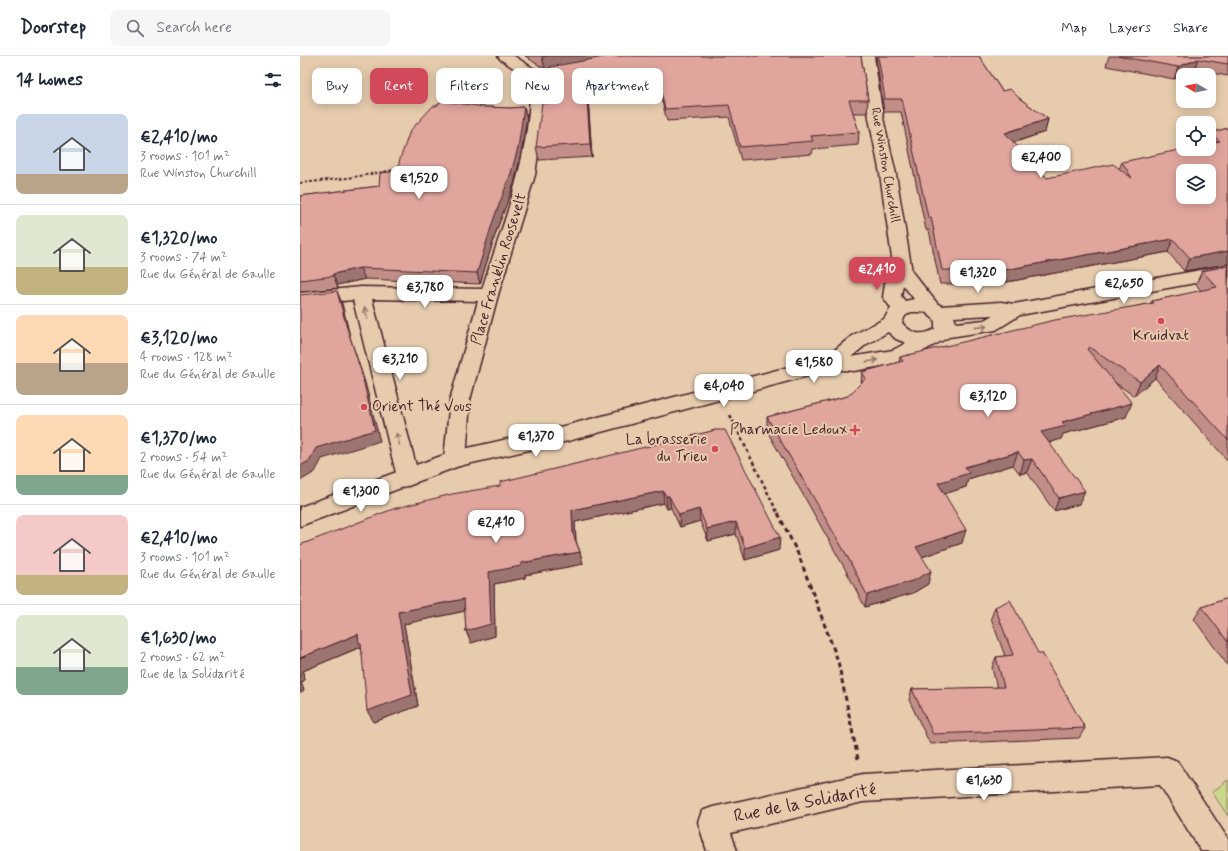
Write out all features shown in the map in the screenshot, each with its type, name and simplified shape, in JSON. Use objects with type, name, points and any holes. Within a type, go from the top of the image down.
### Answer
[{"type":"main road","name":"Place Franklin Roosevelt","points":[[455,459],[460,400],[489,295],[527,175],[544,76],[505,56]]},
{"type":"main road","name":"Rue Winston Churchill","points":[[867,56],[876,118],[888,174],[902,273]]},
{"type":"main road","points":[[833,362],[845,350],[896,316],[916,305],[935,323],[989,326],[1014,310],[1228,271]]},
{"type":"main road","points":[[902,273],[935,323],[918,340],[905,336],[895,330],[896,316],[892,297],[894,283],[902,273]]},
{"type":"main road","points":[[361,293],[408,476]]},
{"type":"main road","points":[[300,299],[361,293],[489,295]]},
{"type":"main road","points":[[300,517],[455,459],[568,433],[833,362],[854,364],[898,356],[935,323]]},
{"type":"main road","name":"Rue de la Solidarité","points":[[722,851],[713,822],[864,788],[1167,771],[1218,851]]},
{"type":"path","points":[[300,183],[348,178],[402,168]]},
{"type":"path","points":[[718,392],[799,556],[838,661],[864,788]]},
{"type":"green space","points":[[1228,780],[1228,816],[1212,792]]},
{"type":"building","points":[[609,56],[861,56],[868,100],[849,100],[859,132],[811,136],[813,141],[740,147],[729,105],[665,109],[663,100],[663,68],[572,68],[572,104],[587,104],[590,144],[536,147],[542,104],[564,104],[564,68],[550,67]]},
{"type":"building","points":[[878,56],[979,56],[1002,91],[1010,89],[1019,98],[1048,119],[1005,133],[1047,178],[1113,164],[1132,178],[1122,162],[1176,150],[1176,156],[1216,156],[1216,142],[1220,141],[1216,138],[1216,131],[1228,128],[1228,251],[1190,258],[1173,239],[999,271],[942,270],[931,217],[928,217],[902,99],[885,99]]},
{"type":"building","points":[[1118,56],[1228,56],[1228,64],[1198,59],[1178,67]]},
{"type":"building","points":[[438,104],[464,104],[485,107],[524,107],[518,148],[511,173],[494,218],[477,273],[360,268],[333,274],[333,276],[300,280],[300,196],[379,186],[380,173],[399,171],[399,162],[410,131],[433,106]]},
{"type":"building","points":[[1228,266],[1228,440],[1160,365],[1140,382],[1089,347],[1087,349],[1132,403],[1062,422],[1066,426],[1041,432],[1085,491],[1059,498],[1032,459],[1024,460],[1018,452],[965,467],[969,473],[938,483],[966,530],[916,547],[931,571],[915,580],[867,595],[846,554],[767,417],[848,396],[866,378],[862,372],[903,361],[900,357],[1055,320],[1154,303],[1152,301],[1217,287],[1202,271]]},
{"type":"building","points":[[337,291],[361,371],[375,430],[316,448],[309,461],[300,466],[300,295]]},
{"type":"building","points":[[716,430],[725,430],[780,537],[745,548],[736,522],[707,529],[699,509],[679,515],[669,496],[666,496],[663,491],[572,510],[573,534],[580,552],[521,563],[521,566],[489,572],[491,624],[466,631],[464,599],[398,612],[412,695],[367,711],[361,643],[359,643],[358,634],[300,658],[300,545],[393,509],[452,494],[500,486],[500,482]]},
{"type":"building","points":[[1228,598],[1228,642],[1202,607]]},
{"type":"building","points":[[1010,600],[1038,653],[1042,653],[1085,728],[933,734],[912,689],[1004,687],[996,657],[1013,655],[995,607]]},
{"type":"place","name":"Kruidvat","points":[[1161,321]]},
{"type":"place","name":"Orient Thé Vous","points":[[364,407]]},
{"type":"place","name":"Pharmacie Ledoux","points":[[855,430]]},
{"type":"place","name":"La brasserie du Trieu","points":[[715,449]]}]
